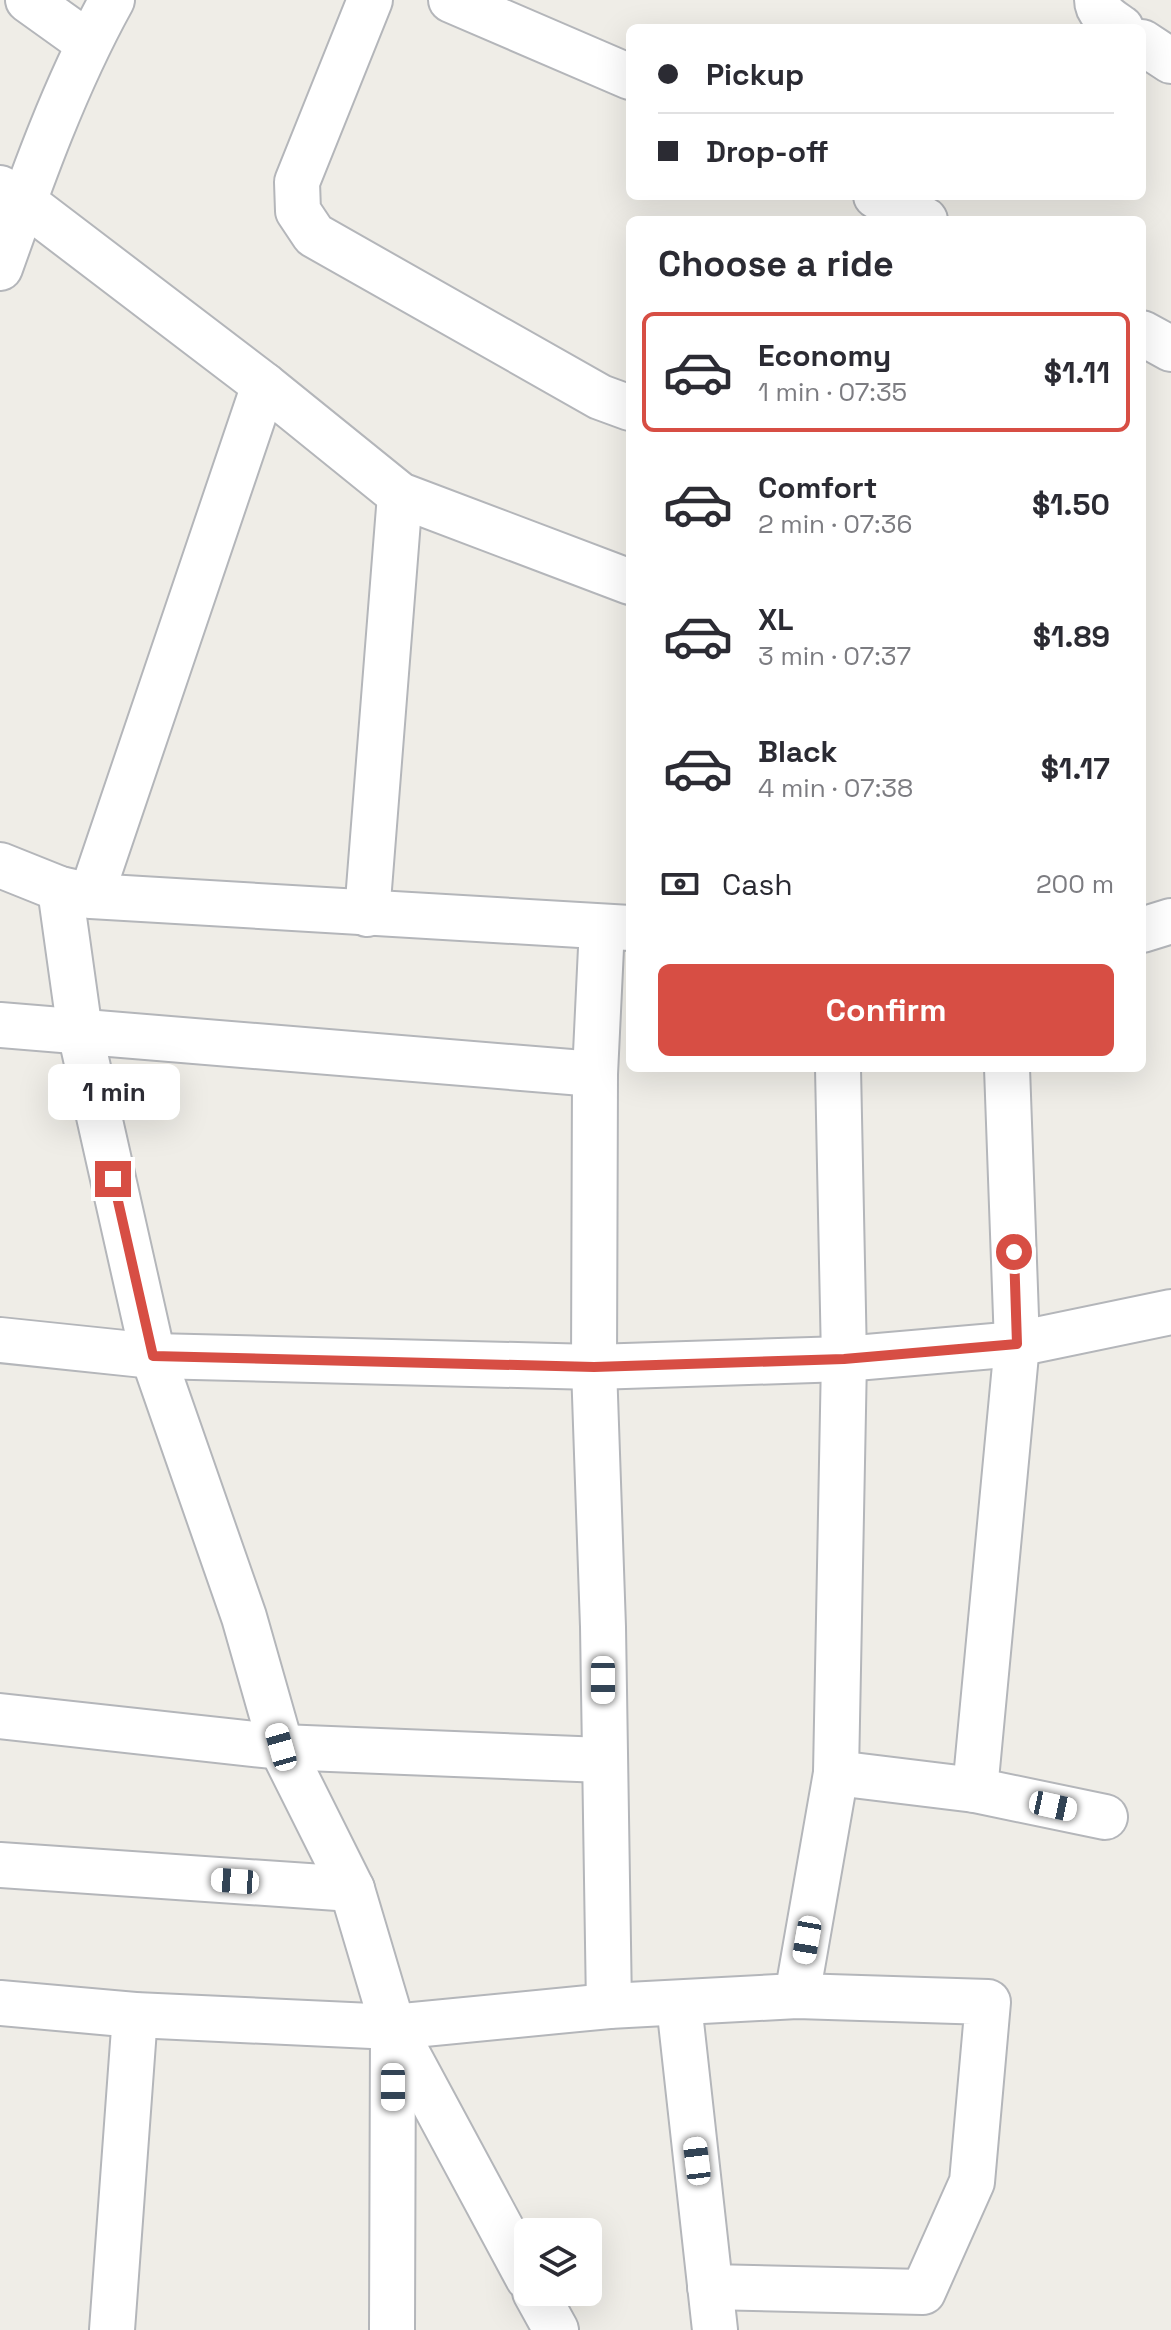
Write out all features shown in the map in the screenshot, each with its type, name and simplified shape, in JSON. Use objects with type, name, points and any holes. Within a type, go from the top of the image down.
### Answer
[{"type":"street","points":[[28,0],[88,43]]},
{"type":"street","points":[[0,268],[12,195],[112,0]]},
{"type":"street","points":[[370,0],[297,182],[298,211],[314,235],[600,397],[626,407]]},
{"type":"street","points":[[451,0],[626,75]]},
{"type":"street","points":[[1097,0],[1107,19],[1115,24]]},
{"type":"street","points":[[1146,45],[1171,61]]},
{"type":"street","points":[[12,195],[264,385],[400,495],[626,580]]},
{"type":"street","points":[[884,200],[917,216]]},
{"type":"street","points":[[1146,335],[1171,349]]},
{"type":"street","points":[[264,385],[76,892],[80,1032],[153,1356],[244,1617],[281,1747],[352,1889],[393,2027],[514,2252]]},
{"type":"street","points":[[367,914],[400,495]]},
{"type":"street","points":[[0,865],[76,892],[367,914],[616,928],[595,1074],[594,1367],[603,1627],[609,2006]]},
{"type":"street","points":[[1146,929],[1171,921]]},
{"type":"street","points":[[0,1025],[595,1074]]},
{"type":"street","points":[[797,1996],[836,1773],[844,1359],[838,1072]]},
{"type":"street","points":[[975,1790],[1017,1344],[1007,1072]]},
{"type":"street","points":[[0,1340],[153,1356],[594,1367],[844,1359],[1017,1344],[1171,1312]]},
{"type":"street","points":[[0,1716],[281,1747],[603,1760]]},
{"type":"street","points":[[836,1773],[975,1790],[1105,1817]]},
{"type":"street","points":[[0,1865],[352,1889]]},
{"type":"street","points":[[0,2003],[135,2015],[393,2027],[609,2006],[797,1996],[988,2002],[972,2182],[923,2292],[710,2287]]},
{"type":"street","points":[[679,2004],[715,2330]]},
{"type":"street","points":[[112,2330],[135,2015]]},
{"type":"street","points":[[392,2330],[393,2027]]},
{"type":"street","points":[[543,2306],[556,2330]]},
{"type":"route","points":[[113,1179],[153,1356],[594,1367],[844,1359],[1017,1344],[1014,1252]]}]
